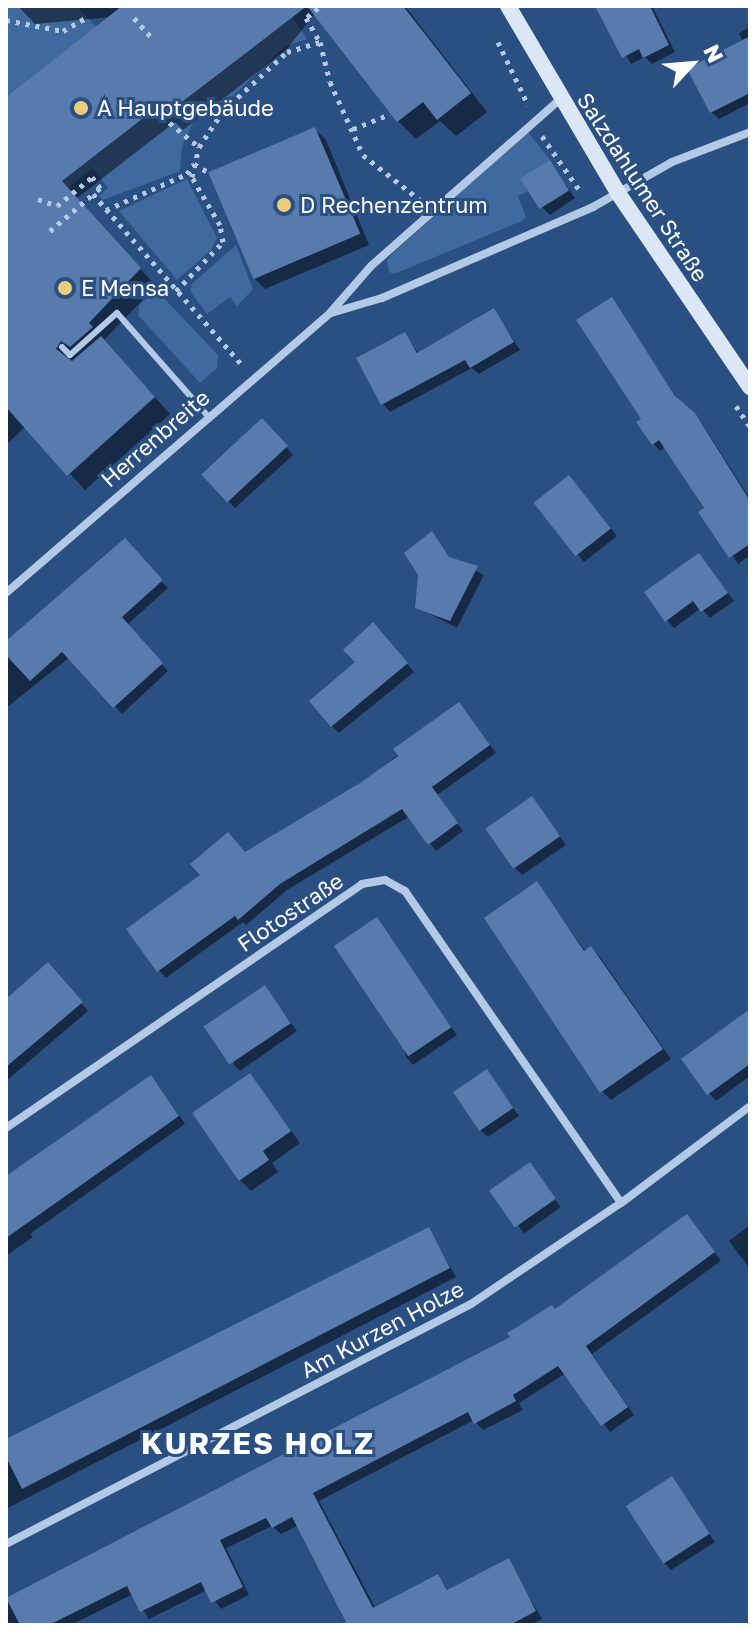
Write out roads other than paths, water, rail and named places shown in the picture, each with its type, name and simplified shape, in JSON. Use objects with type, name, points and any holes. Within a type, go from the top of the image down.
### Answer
[{"type":"main road","name":"Salzdahlumer Straße","points":[[508,6],[559,100],[618,193],[750,387]]},
{"type":"street","name":"Herrenbreite","points":[[6,593],[252,376],[330,313],[371,266],[559,100]]},
{"type":"street","name":"Herrenbreite","points":[[330,313],[382,298],[618,193],[672,162],[750,132]]},
{"type":"street","name":"Flotostraße","points":[[6,1128],[362,884],[385,880],[405,891],[621,1203]]},
{"type":"street","name":"Am Kurzen Holze","points":[[6,1544],[471,1304],[621,1203],[750,1106]]},
{"type":"lane","points":[[62,347],[70,355],[117,313],[207,415]]},
{"type":"place","name":"A Hauptgebäude","points":[[81,108]]},
{"type":"place","name":"D Rechenzentrum","points":[[284,205]]},
{"type":"place","name":"E Mensa","points":[[65,288]]},
{"type":"district","name":"KURZES HOLZ","points":[[258,1443]]}]
